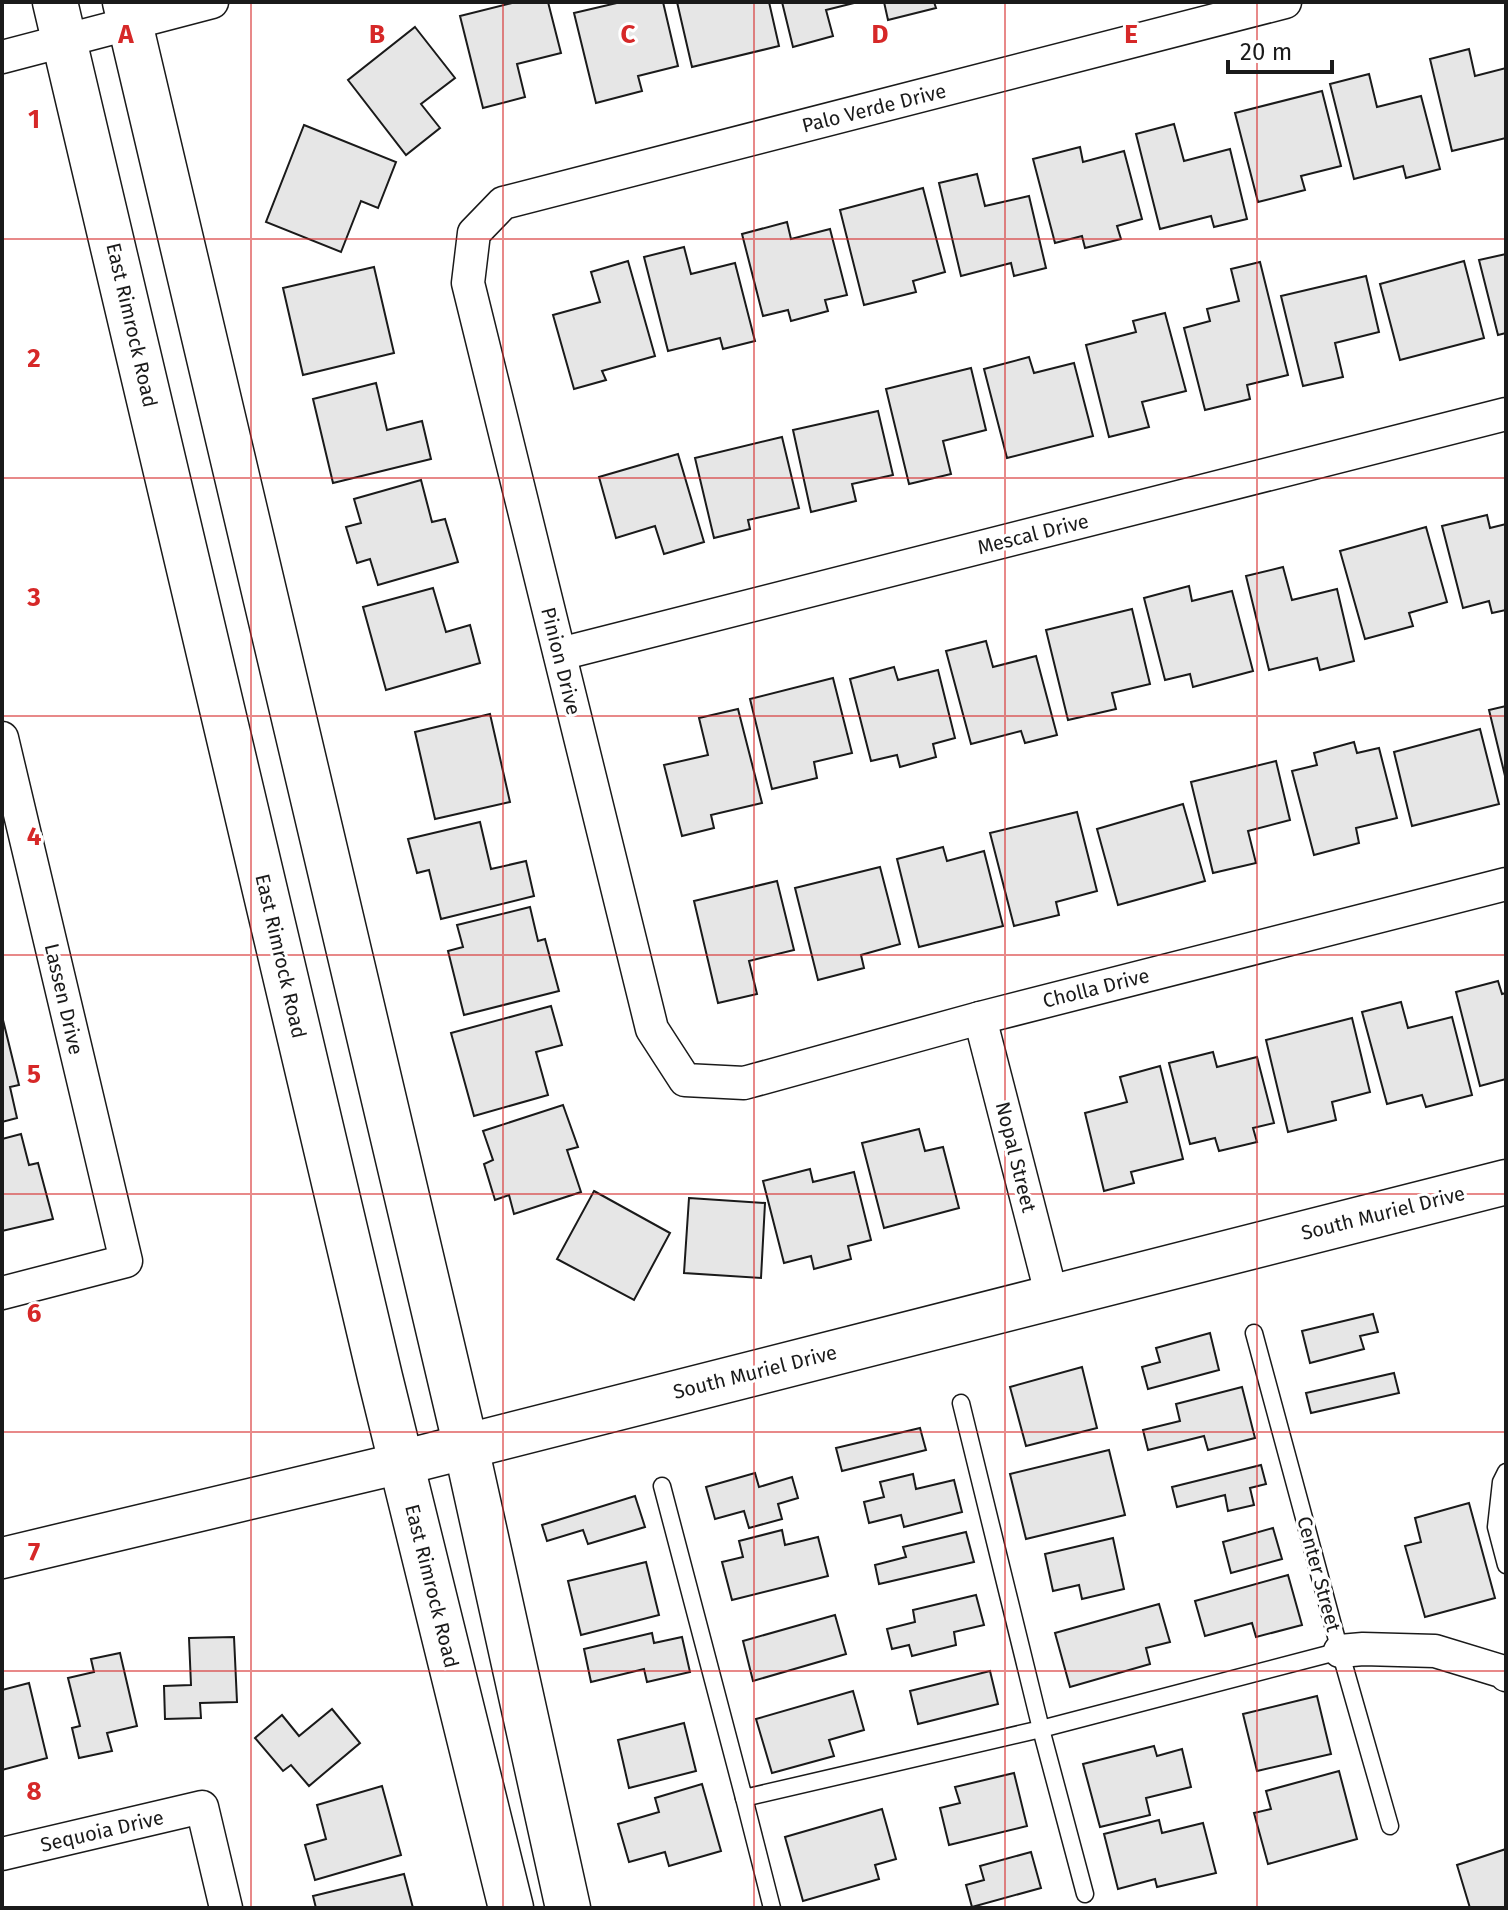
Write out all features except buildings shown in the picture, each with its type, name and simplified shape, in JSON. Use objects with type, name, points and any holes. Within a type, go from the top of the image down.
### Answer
[{"type":"main road","points":[[128,12],[466,1447],[568,1908]]},
{"type":"main road","name":"East Rimrock Road","points":[[60,21],[401,1463],[511,1908]]},
{"type":"main road","name":"South Muriel Drive","points":[[401,1463],[1506,1182]]},
{"type":"street","points":[[2,57],[60,21],[212,2]]},
{"type":"street","name":"Palo Verde Drive","points":[[474,233],[503,203],[1285,2]]},
{"type":"street","name":"Pinion Drive","points":[[474,233],[468,283],[652,1029],[685,1080]]},
{"type":"street","name":"Mescal Drive","points":[[560,654],[1506,414]]},
{"type":"street","name":"Lassen Drive","points":[[2,738],[126,1261],[2,1293]]},
{"type":"street","name":"Cholla Drive","points":[[685,1080],[744,1083],[980,1018],[1506,884]]},
{"type":"street","name":"Nopal Street","points":[[980,1018],[1052,1297]]},
{"type":"street","name":"South Muriel Drive","points":[[2,1558],[401,1463]]},
{"type":"street","name":"Center Street","points":[[1340,1651],[1435,1651],[1506,1675]]},
{"type":"street","name":"Sequoia Drive","points":[[2,1854],[202,1807],[226,1908]]},
{"type":"lane","name":"Center Street","points":[[1254,1333],[1340,1651]]},
{"type":"lane","points":[[961,1403],[1085,1894]]},
{"type":"lane","points":[[1506,1472],[1501,1482],[1496,1527],[1506,1565]]},
{"type":"lane","points":[[662,1486],[772,1908]]},
{"type":"lane","points":[[744,1798],[1041,1729],[1340,1651],[1390,1826]]}]
